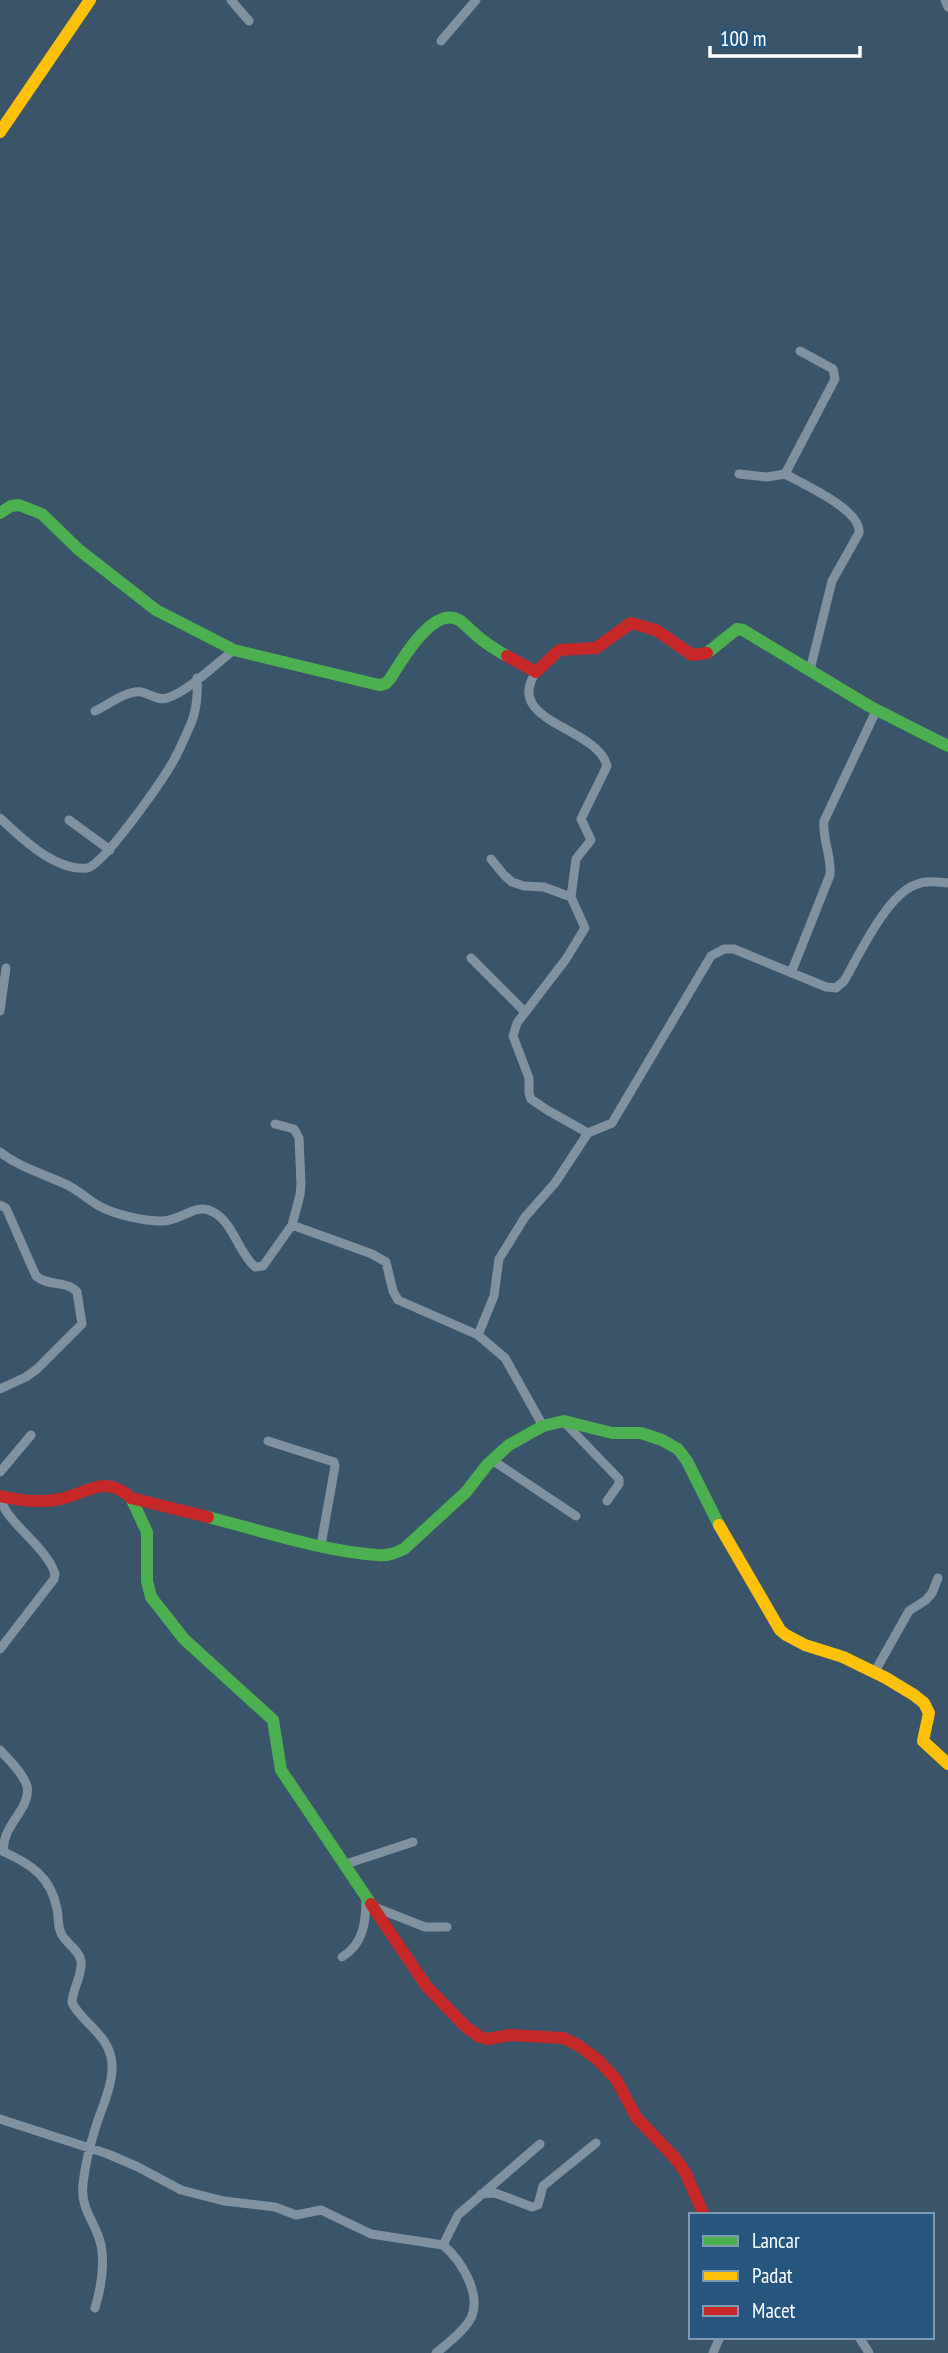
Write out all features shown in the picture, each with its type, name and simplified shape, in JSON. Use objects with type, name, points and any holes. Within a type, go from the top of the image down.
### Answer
[{"type":"street","points":[[0,132],[90,0]]},
{"type":"street","points":[[231,0],[250,21]]},
{"type":"street","points":[[441,41],[476,0]]},
{"type":"street","points":[[945,0],[948,7]]},
{"type":"street","points":[[785,474],[835,379],[833,369],[800,351]]},
{"type":"street","points":[[739,474],[767,477],[785,474],[841,506],[860,526],[859,533],[832,581],[810,670]]},
{"type":"street","points":[[0,513],[11,506],[19,505],[42,514],[78,550],[156,610],[234,650],[379,685],[385,684],[420,636],[437,621],[452,616],[489,645],[536,672]]},
{"type":"street","points":[[589,1133],[531,1098],[529,1078],[513,1035],[517,1023],[566,959],[585,928],[571,897],[576,859],[592,840],[581,819],[607,766],[606,759],[596,748],[577,734],[546,718],[532,705],[529,699],[530,681],[536,672],[559,650],[596,649],[628,624],[653,628],[692,655],[700,657],[709,655],[732,632],[743,630],[876,711],[948,746]]},
{"type":"street","points":[[95,711],[130,693],[140,692],[168,698],[187,687],[234,650]]},
{"type":"street","points":[[0,818],[45,856],[76,867],[95,866],[110,850],[174,760],[193,718],[198,698],[197,678]]},
{"type":"street","points":[[791,972],[830,875],[831,862],[824,839],[824,821],[876,711]]},
{"type":"street","points":[[69,820],[110,850]]},
{"type":"street","points":[[491,859],[512,882],[544,887],[571,897]]},
{"type":"street","points":[[478,1335],[495,1296],[499,1259],[525,1217],[555,1183],[589,1133],[612,1123],[711,956],[724,949],[734,949],[825,987],[836,988],[844,981],[885,912],[901,895],[914,885],[932,881],[948,883]]},
{"type":"street","points":[[471,958],[525,1012]]},
{"type":"street","points":[[0,1011],[6,968]]},
{"type":"street","points":[[0,1152],[12,1162],[60,1181],[102,1208],[145,1220],[163,1222],[180,1219],[202,1208],[208,1210],[223,1220],[255,1267],[263,1266],[292,1225],[300,1195],[299,1138],[294,1129],[275,1124]]},
{"type":"street","points":[[0,1205],[6,1208],[36,1276],[46,1282],[68,1284],[78,1292],[82,1324],[37,1369],[0,1390]]},
{"type":"street","points":[[292,1225],[372,1254],[386,1262],[398,1300],[478,1335],[509,1363],[543,1426]]},
{"type":"street","points":[[564,1422],[619,1479],[620,1484],[607,1501]]},
{"type":"street","points":[[131,1498],[321,1545],[379,1555],[393,1554],[404,1549],[466,1492],[492,1460],[509,1445],[543,1426],[564,1422],[612,1433],[641,1433],[678,1449],[687,1461],[709,1507],[780,1630],[797,1643],[836,1654],[924,1701],[930,1714],[923,1741],[948,1764]]},
{"type":"street","points":[[0,1472],[31,1435]]},
{"type":"street","points":[[268,1441],[334,1462],[321,1545]]},
{"type":"street","points":[[492,1460],[576,1516]]},
{"type":"street","points":[[0,1649],[54,1579],[55,1574],[42,1550],[6,1511],[0,1497],[52,1500],[107,1485],[126,1492],[147,1532],[147,1581],[151,1597],[184,1639],[273,1720],[281,1770],[427,1987],[467,2028],[480,2037],[488,2039],[511,2035],[564,2038],[598,2060],[616,2079],[636,2117],[685,2172],[703,2213]]},
{"type":"street","points":[[874,1672],[909,1611],[926,1600],[938,1578]]},
{"type":"street","points":[[0,1750],[26,1785],[27,1794],[7,1824],[0,1840],[1,1847],[4,1852],[36,1869],[51,1891],[57,1908],[58,1928],[80,1958],[81,1966],[72,2003],[98,2031],[112,2063],[110,2082],[90,2147],[82,2187],[85,2209],[101,2245],[102,2284],[95,2308]]},
{"type":"street","points":[[346,1864],[413,1842]]},
{"type":"street","points":[[369,1902],[425,1927],[447,1927]]},
{"type":"street","points":[[342,1957],[358,1943],[369,1902]]},
{"type":"street","points":[[0,2119],[90,2147],[138,2167],[181,2190],[224,2201],[275,2207],[296,2215],[321,2210],[371,2234],[443,2245],[460,2264],[469,2282],[474,2305],[470,2318],[457,2335],[436,2353]]},
{"type":"street","points":[[481,2194],[495,2193],[531,2207],[538,2206],[543,2186],[596,2143]]},
{"type":"street","points":[[443,2245],[457,2215],[540,2144]]},
{"type":"traffic: fast","points":[[0,513],[11,506],[19,505],[42,514],[78,549],[156,610],[234,650],[379,685],[390,679],[410,648],[429,627],[449,617],[459,620],[507,656]]},
{"type":"traffic: fast","points":[[707,653],[737,629],[743,630],[869,706],[948,746]]},
{"type":"traffic: fast","points":[[208,1517],[336,1549],[378,1555],[391,1554],[404,1549],[466,1492],[487,1465],[509,1445],[543,1426],[564,1421],[612,1433],[641,1433],[678,1449],[687,1461],[719,1525]]},
{"type":"traffic: fast","points":[[131,1498],[147,1532],[147,1581],[151,1597],[184,1639],[273,1720],[281,1770],[371,1904]]},
{"type":"traffic: slow","points":[[0,132],[90,0]]},
{"type":"traffic: slow","points":[[719,1525],[780,1630],[805,1645],[843,1657],[914,1695],[924,1703],[929,1713],[923,1741],[948,1764]]},
{"type":"traffic: jam","points":[[507,656],[536,672],[559,650],[596,648],[631,623],[656,630],[692,655],[707,653]]},
{"type":"traffic: jam","points":[[0,1496],[27,1501],[48,1501],[103,1486],[121,1490],[131,1498],[208,1517]]},
{"type":"traffic: jam","points":[[371,1904],[427,1987],[467,2028],[480,2037],[488,2039],[511,2035],[563,2038],[598,2060],[616,2079],[636,2117],[685,2172],[703,2213]]}]
